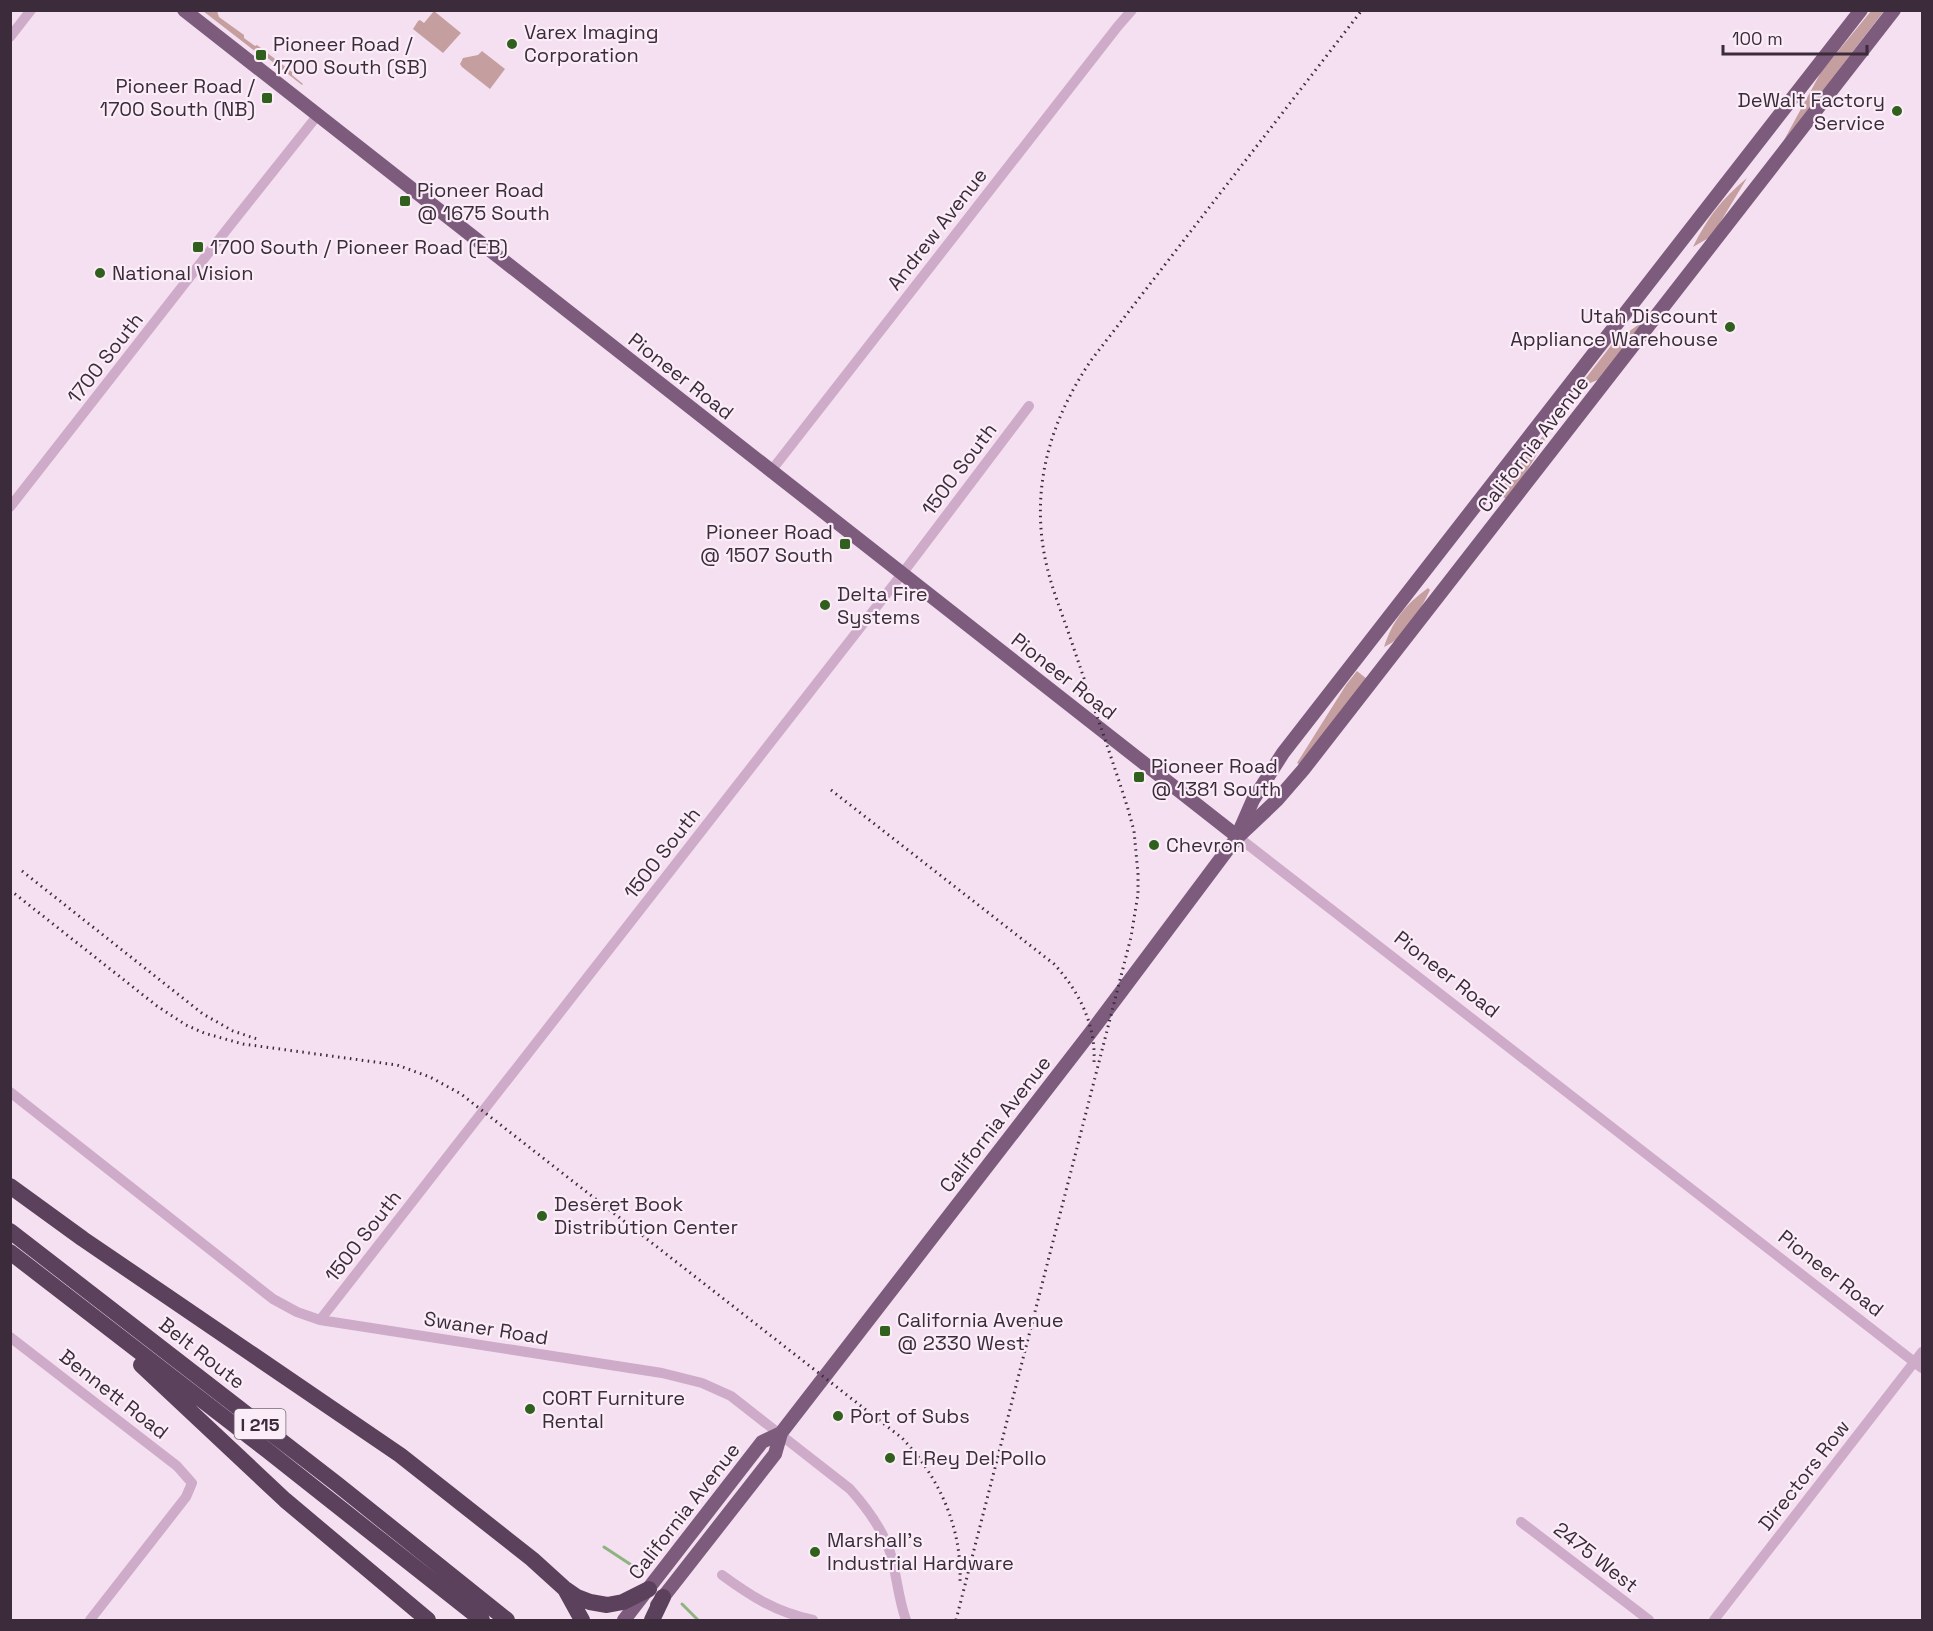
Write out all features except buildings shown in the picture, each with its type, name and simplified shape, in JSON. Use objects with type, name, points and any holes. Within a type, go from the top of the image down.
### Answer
[{"type":"highway","points":[[10,1186],[83,1239],[400,1455],[532,1559],[564,1588],[584,1600],[607,1605],[656,1593],[652,1620]]},
{"type":"highway","name":"Belt Route","points":[[10,1231],[337,1484],[507,1620]]},
{"type":"highway","name":"Belt Route","points":[[10,1252],[332,1500],[482,1620]]},
{"type":"highway","points":[[80,1306],[278,1493],[428,1620]]},
{"type":"highway","points":[[564,1588],[574,1602],[582,1620]]},
{"type":"main road","name":"Pioneer Road","points":[[184,10],[317,117],[1238,837]]},
{"type":"main road","name":"California Avenue","points":[[1238,837],[1253,800],[1272,769],[1861,10]]},
{"type":"main road","name":"California Avenue","points":[[624,1620],[656,1593],[775,1454],[781,1433],[1091,1032],[1238,837],[1290,786],[1894,10]]},
{"type":"main road","points":[[1758,143],[1779,159]]},
{"type":"main road","points":[[1653,278],[1674,294]]},
{"type":"main road","points":[[1562,396],[1582,412]]},
{"type":"main road","points":[[1463,523],[1484,539]]},
{"type":"main road","points":[[1430,565],[1451,581]]},
{"type":"main road","points":[[1368,646],[1388,662]]},
{"type":"main road","name":"California Avenue","points":[[645,1620],[656,1593]]},
{"type":"street","points":[[10,37],[31,10]]},
{"type":"street","name":"Andrew Avenue","points":[[771,471],[1132,10]]},
{"type":"street","name":"1700 South","points":[[10,507],[317,117]]},
{"type":"street","name":"1500 South","points":[[320,1320],[902,574],[1029,406]]},
{"type":"street","name":"Pioneer Road","points":[[1238,837],[1919,1365]]},
{"type":"street","name":"Swaner Road","points":[[10,1092],[273,1299],[297,1312],[320,1320],[686,1378],[731,1396],[850,1489],[865,1506],[880,1529],[890,1552],[904,1620]]},
{"type":"street","name":"Bennett Road","points":[[10,1337],[177,1466],[192,1483],[186,1497],[90,1620]]},
{"type":"street","name":"Directors Row","points":[[1714,1620],[1919,1365],[1923,1352]]},
{"type":"street","name":"2475 West","points":[[1521,1522],[1649,1620]]},
{"type":"street","points":[[722,1575],[767,1606],[813,1620]]},
{"type":"shaded area","points":[[203,11],[217,11],[219,17],[292,72],[292,75],[303,84],[265,56],[263,52],[260,55]]},
{"type":"shaded area","points":[[434,11],[461,33],[443,53],[413,29],[418,21],[424,23]]},
{"type":"shaded area","points":[[1871,11],[1884,11],[1783,142],[1821,72]]},
{"type":"shaded area","points":[[482,51],[505,69],[490,89],[460,64],[463,58],[478,55]]},
{"type":"shaded area","points":[[1747,178],[1712,236],[1693,247],[1716,210]]},
{"type":"shaded area","points":[[1649,317],[1600,379],[1578,388],[1613,343]]},
{"type":"shaded area","points":[[1558,417],[1523,478],[1506,499],[1497,493]]},
{"type":"shaded area","points":[[1428,588],[1430,590],[1412,623],[1392,643],[1384,647],[1391,629],[1401,614]]},
{"type":"shaded area","points":[[1357,671],[1367,679],[1301,765],[1297,763],[1346,685]]},
{"type":"waterway","points":[[604,1547],[639,1570]]},
{"type":"waterway","points":[[682,1604],[698,1620]]},
{"type":"railway","points":[[956,1620],[1131,937],[1138,894],[1134,831],[1128,809],[1047,567],[1040,511],[1047,458],[1064,407],[1092,359],[1362,10]]},
{"type":"railway","points":[[831,790],[1054,964],[1063,974],[1084,1009],[1092,1035],[1094,1062]]},
{"type":"railway","points":[[22,871],[203,1014],[233,1031],[260,1040]]},
{"type":"railway","points":[[10,890],[157,1006],[186,1025],[204,1033],[243,1044],[397,1065],[430,1077],[461,1094],[902,1438],[927,1469],[946,1504],[957,1542],[960,1582]]},
{"type":"place","name":"Varex Imaging Corporation","points":[[512,44]]},
{"type":"place","name":"Pioneer Road / 1700 South (SB)","points":[[261,55]]},
{"type":"place","name":"Pioneer Road / 1700 South (NB)","points":[[267,98]]},
{"type":"place","name":"DeWalt Factory Service","points":[[1897,111]]},
{"type":"place","name":"Pioneer Road @ 1675 South","points":[[405,201]]},
{"type":"place","name":"1700 South / Pioneer Road (EB)","points":[[198,247]]},
{"type":"place","name":"National Vision","points":[[100,273]]},
{"type":"place","name":"Utah Discount Appliance Warehouse","points":[[1730,327]]},
{"type":"place","name":"Pioneer Road @ 1507 South","points":[[845,544]]},
{"type":"place","name":"Delta Fire Systems","points":[[825,605]]},
{"type":"place","name":"Pioneer Road @ 1381 South","points":[[1139,777]]},
{"type":"place","name":"Chevron","points":[[1154,845]]},
{"type":"place","name":"Deseret Book Distribution Center","points":[[542,1216]]},
{"type":"place","name":"California Avenue @ 2330 West","points":[[885,1331]]},
{"type":"place","name":"CORT Furniture Rental","points":[[530,1409]]},
{"type":"place","name":"Port of Subs","points":[[838,1416]]},
{"type":"place","name":"El Rey Del Pollo","points":[[890,1458]]},
{"type":"place","name":"Marshall's Industrial Hardware","points":[[815,1552]]}]
